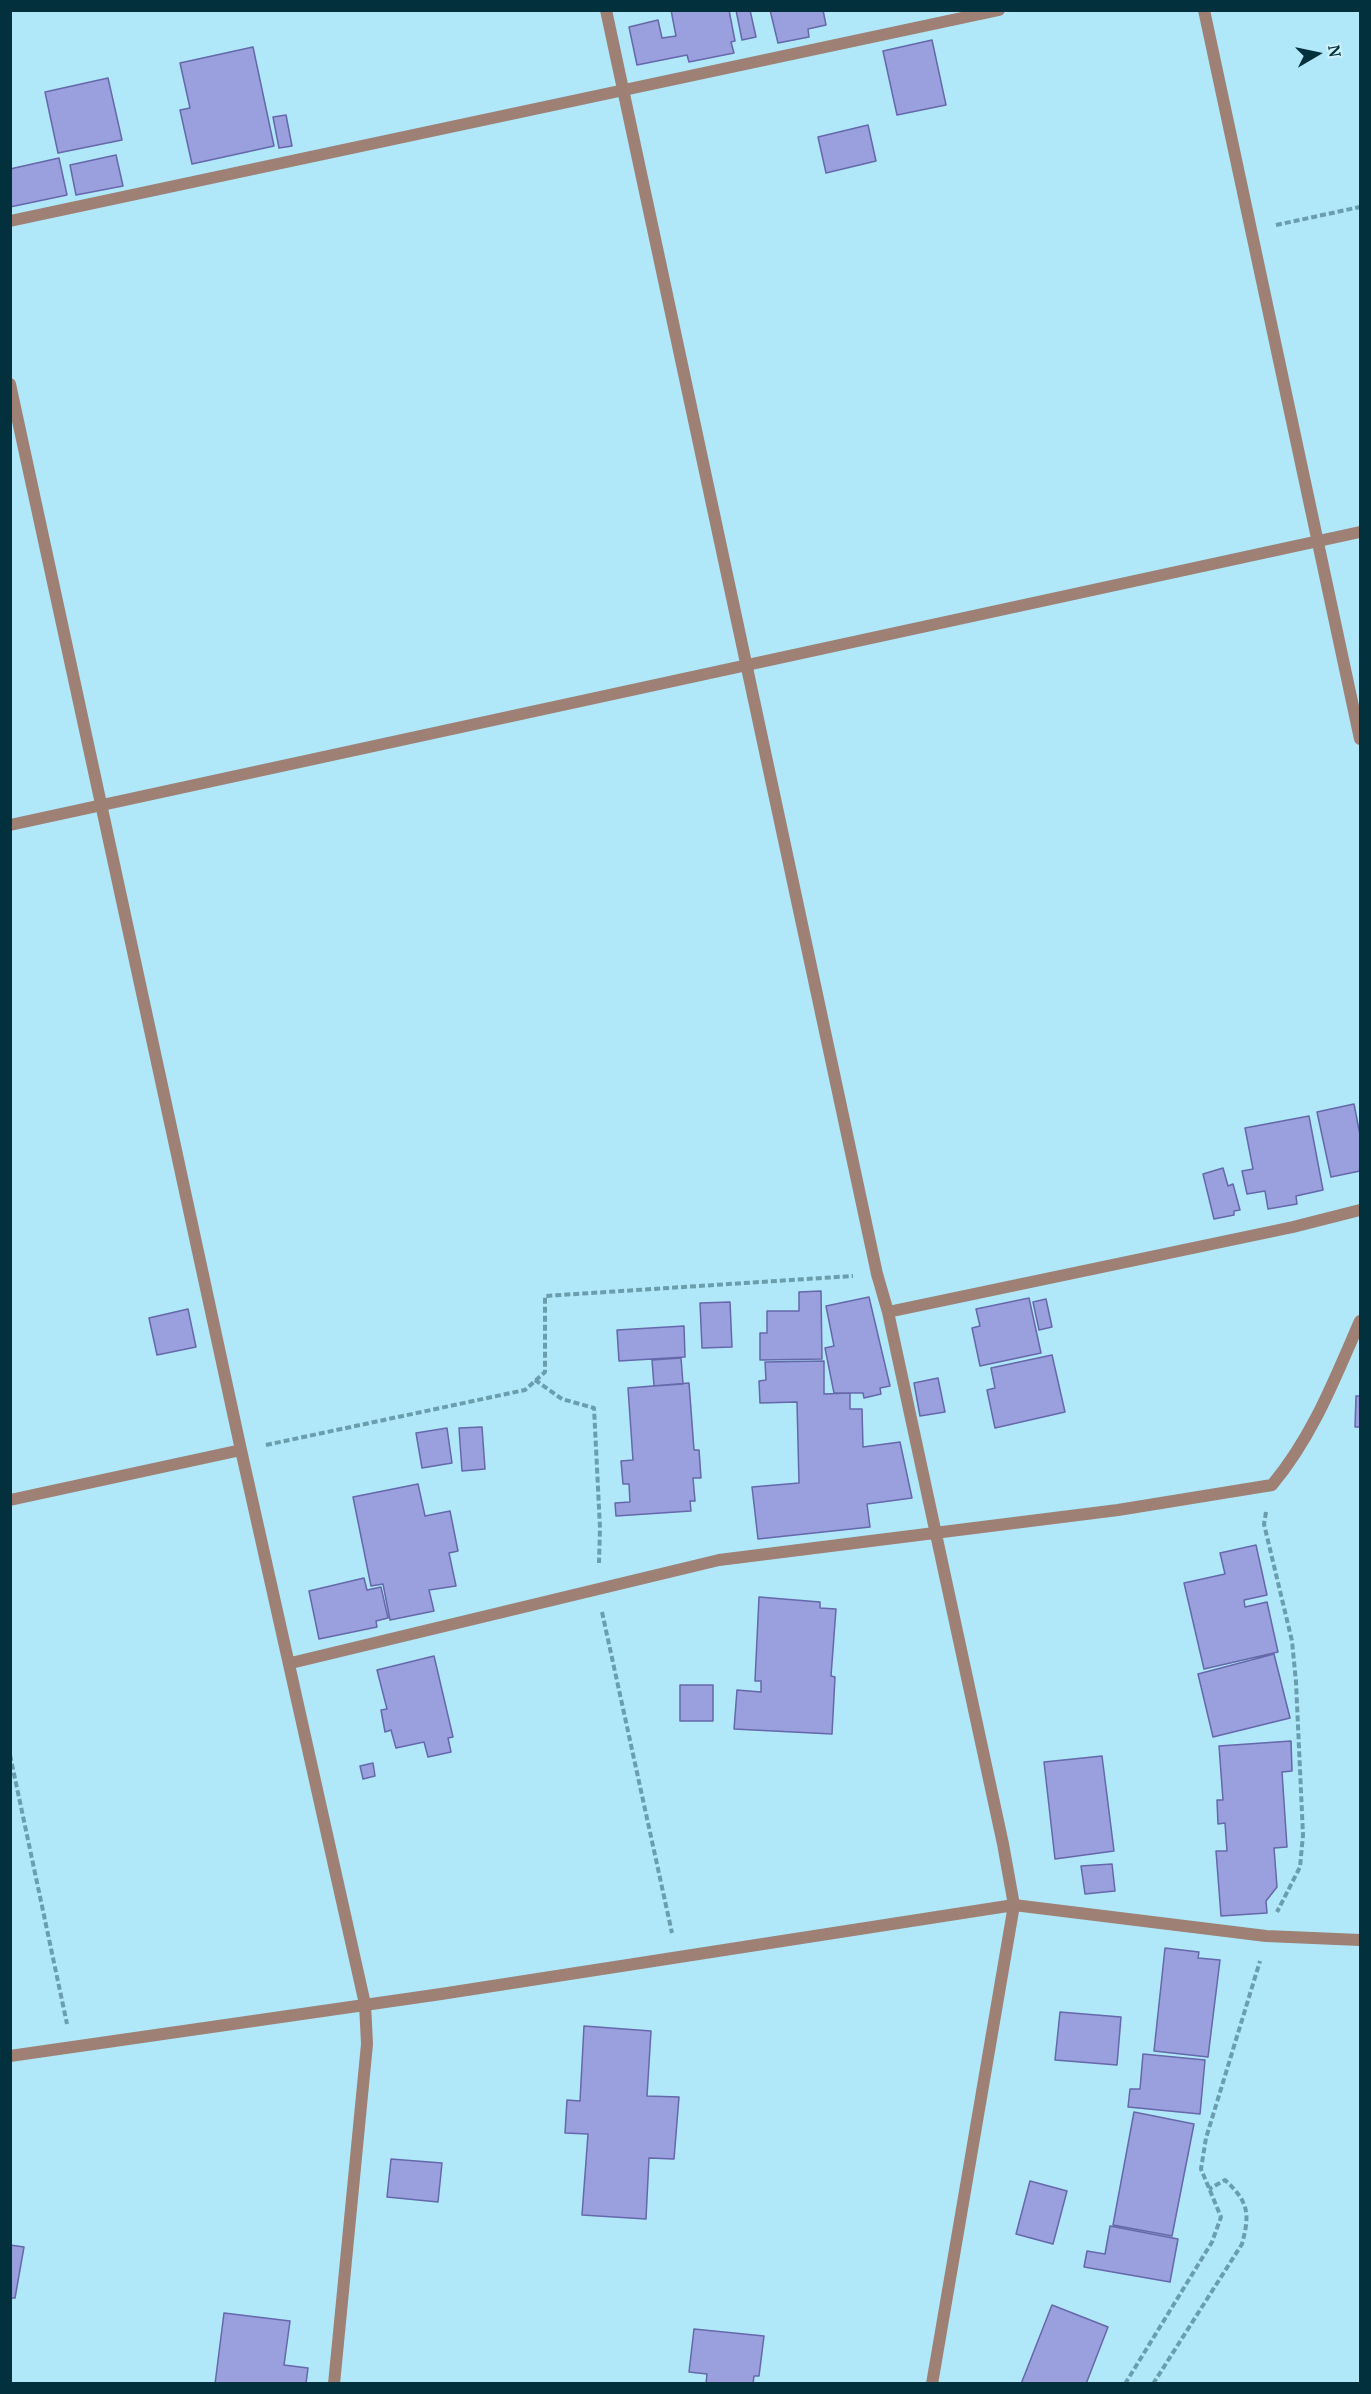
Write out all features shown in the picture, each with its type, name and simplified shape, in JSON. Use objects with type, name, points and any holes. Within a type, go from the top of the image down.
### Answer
[{"type":"street","points":[[606,10],[877,1274],[888,1312],[1003,1844],[1014,1905],[932,2384]]},
{"type":"street","points":[[10,221],[999,10]]},
{"type":"street","points":[[1204,10],[1360,739]]},
{"type":"street","points":[[10,384],[365,2004],[367,2044],[334,2384]]},
{"type":"street","points":[[10,825],[1360,532]]},
{"type":"street","points":[[888,1312],[1360,1210]]},
{"type":"street","points":[[291,1663],[718,1560],[1118,1510],[1272,1485],[1293,1460],[1316,1420],[1360,1321]]},
{"type":"street","points":[[10,1500],[242,1450]]},
{"type":"street","points":[[10,2056],[1014,1905],[1266,1936],[1360,1940]]},
{"type":"path","points":[[1252,230],[1360,207]]},
{"type":"path","points":[[242,1450],[525,1390],[545,1371],[545,1296],[877,1274]]},
{"type":"path","points":[[535,1380],[562,1399],[594,1408],[600,1528],[597,1589],[677,1957]]},
{"type":"path","points":[[10,1755],[72,2047]]},
{"type":"path","points":[[1153,2384],[1242,2244],[1249,2220],[1238,2192],[1225,2180],[1209,2189]]},
{"type":"building","points":[[671,10],[729,10],[735,41],[731,42],[734,53],[689,62],[687,55],[637,65],[629,27],[658,20],[662,38],[676,36]]},
{"type":"building","points":[[736,10],[750,10],[756,37],[742,40]]},
{"type":"building","points":[[770,10],[823,10],[826,25],[808,29],[809,37],[778,43]]},
{"type":"building","points":[[932,40],[946,105],[897,115],[883,51]]},
{"type":"building","points":[[253,47],[274,146],[192,164],[180,110],[190,108],[180,63]]},
{"type":"building","points":[[108,78],[122,140],[58,153],[45,92]]},
{"type":"building","points":[[286,115],[292,146],[279,148],[273,117]]},
{"type":"building","points":[[868,125],[876,161],[826,173],[818,137]]},
{"type":"building","points":[[116,155],[123,186],[76,195],[70,165]]},
{"type":"building","points":[[59,158],[67,195],[10,207],[10,169]]},
{"type":"building","points":[[1354,1104],[1360,1135],[1360,1171],[1331,1177],[1317,1112]]},
{"type":"building","points":[[1309,1116],[1323,1190],[1296,1196],[1297,1204],[1268,1209],[1265,1191],[1247,1194],[1242,1171],[1253,1169],[1245,1128]]},
{"type":"building","points":[[1223,1168],[1228,1186],[1233,1184],[1240,1210],[1234,1211],[1234,1215],[1214,1219],[1203,1174]]},
{"type":"building","points":[[821,1291],[822,1359],[760,1360],[760,1333],[767,1333],[767,1311],[799,1311],[799,1292]]},
{"type":"building","points":[[869,1297],[890,1386],[880,1388],[881,1394],[864,1398],[863,1393],[834,1393],[825,1348],[834,1346],[826,1306]]},
{"type":"building","points":[[1029,1298],[1041,1353],[980,1366],[972,1328],[980,1326],[976,1309]]},
{"type":"building","points":[[1046,1299],[1052,1327],[1039,1330],[1033,1302]]},
{"type":"building","points":[[730,1302],[732,1347],[702,1348],[700,1303]]},
{"type":"building","points":[[188,1309],[196,1347],[157,1355],[149,1318]]},
{"type":"building","points":[[684,1326],[685,1357],[619,1361],[617,1330]]},
{"type":"building","points":[[1052,1355],[1065,1412],[995,1428],[987,1390],[995,1388],[991,1368]]},
{"type":"building","points":[[681,1358],[683,1384],[654,1386],[652,1360]]},
{"type":"building","points":[[824,1361],[824,1394],[850,1393],[850,1409],[862,1409],[863,1447],[900,1442],[912,1498],[867,1504],[870,1527],[758,1539],[752,1487],[799,1483],[797,1402],[760,1403],[759,1381],[766,1380],[765,1362]]},
{"type":"building","points":[[938,1378],[945,1412],[920,1416],[914,1383]]},
{"type":"building","points":[[689,1383],[694,1450],[699,1450],[701,1478],[693,1478],[695,1501],[690,1501],[691,1511],[616,1516],[615,1503],[630,1502],[629,1484],[623,1484],[621,1461],[633,1460],[628,1388]]},
{"type":"building","points":[[1356,1396],[1360,1396],[1360,1427],[1355,1427]]},
{"type":"building","points":[[482,1427],[485,1469],[462,1471],[459,1428]]},
{"type":"building","points":[[447,1428],[452,1463],[422,1468],[416,1433]]},
{"type":"building","points":[[418,1484],[425,1516],[450,1511],[458,1551],[449,1553],[456,1586],[429,1590],[434,1611],[390,1620],[383,1584],[371,1586],[353,1497]]},
{"type":"building","points":[[1256,1545],[1267,1595],[1244,1600],[1245,1607],[1267,1602],[1278,1652],[1204,1669],[1184,1583],[1225,1574],[1220,1553]]},
{"type":"building","points":[[364,1578],[367,1590],[381,1587],[388,1618],[376,1621],[377,1627],[319,1639],[309,1591]]},
{"type":"building","points":[[759,1597],[820,1602],[820,1608],[836,1609],[831,1676],[835,1677],[832,1734],[734,1729],[737,1690],[761,1692],[761,1681],[755,1681]]},
{"type":"building","points":[[1274,1654],[1290,1718],[1213,1737],[1198,1674]]},
{"type":"building","points":[[434,1656],[453,1737],[448,1738],[451,1752],[428,1757],[424,1742],[396,1748],[391,1730],[385,1732],[381,1710],[387,1709],[377,1670]]},
{"type":"building","points":[[680,1685],[713,1685],[713,1721],[680,1721]]},
{"type":"building","points":[[1291,1741],[1292,1771],[1282,1772],[1287,1847],[1274,1848],[1277,1887],[1266,1901],[1267,1913],[1221,1916],[1216,1851],[1227,1851],[1225,1823],[1218,1824],[1217,1800],[1223,1800],[1219,1746]]},
{"type":"building","points":[[1102,1756],[1114,1851],[1055,1859],[1044,1762]]},
{"type":"building","points":[[373,1763],[375,1776],[363,1779],[360,1766]]},
{"type":"building","points":[[1112,1864],[1115,1891],[1085,1894],[1081,1866]]},
{"type":"building","points":[[1165,1948],[1199,1952],[1198,1958],[1220,1960],[1208,2057],[1154,2051]]},
{"type":"building","points":[[1060,2012],[1121,2017],[1117,2065],[1055,2060]]},
{"type":"building","points":[[584,2026],[651,2031],[647,2096],[679,2097],[674,2159],[649,2158],[646,2219],[582,2215],[588,2134],[565,2133],[567,2100],[580,2101]]},
{"type":"building","points":[[1143,2054],[1205,2060],[1200,2114],[1128,2107],[1130,2089],[1140,2089]]},
{"type":"building","points":[[1134,2112],[1194,2124],[1172,2236],[1113,2225]]},
{"type":"building","points":[[391,2159],[442,2163],[438,2202],[387,2197]]},
{"type":"building","points":[[1030,2181],[1067,2191],[1053,2244],[1016,2234]]},
{"type":"building","points":[[1110,2226],[1178,2239],[1170,2282],[1084,2267],[1087,2251],[1105,2254]]},
{"type":"building","points":[[10,2245],[24,2247],[15,2298],[10,2298]]},
{"type":"building","points":[[1052,2305],[1108,2327],[1086,2384],[1021,2384]]},
{"type":"building","points":[[224,2313],[290,2321],[284,2365],[308,2368],[306,2384],[215,2384]]},
{"type":"building","points":[[694,2329],[764,2336],[759,2376],[754,2376],[753,2384],[706,2384],[707,2374],[689,2372]]}]
